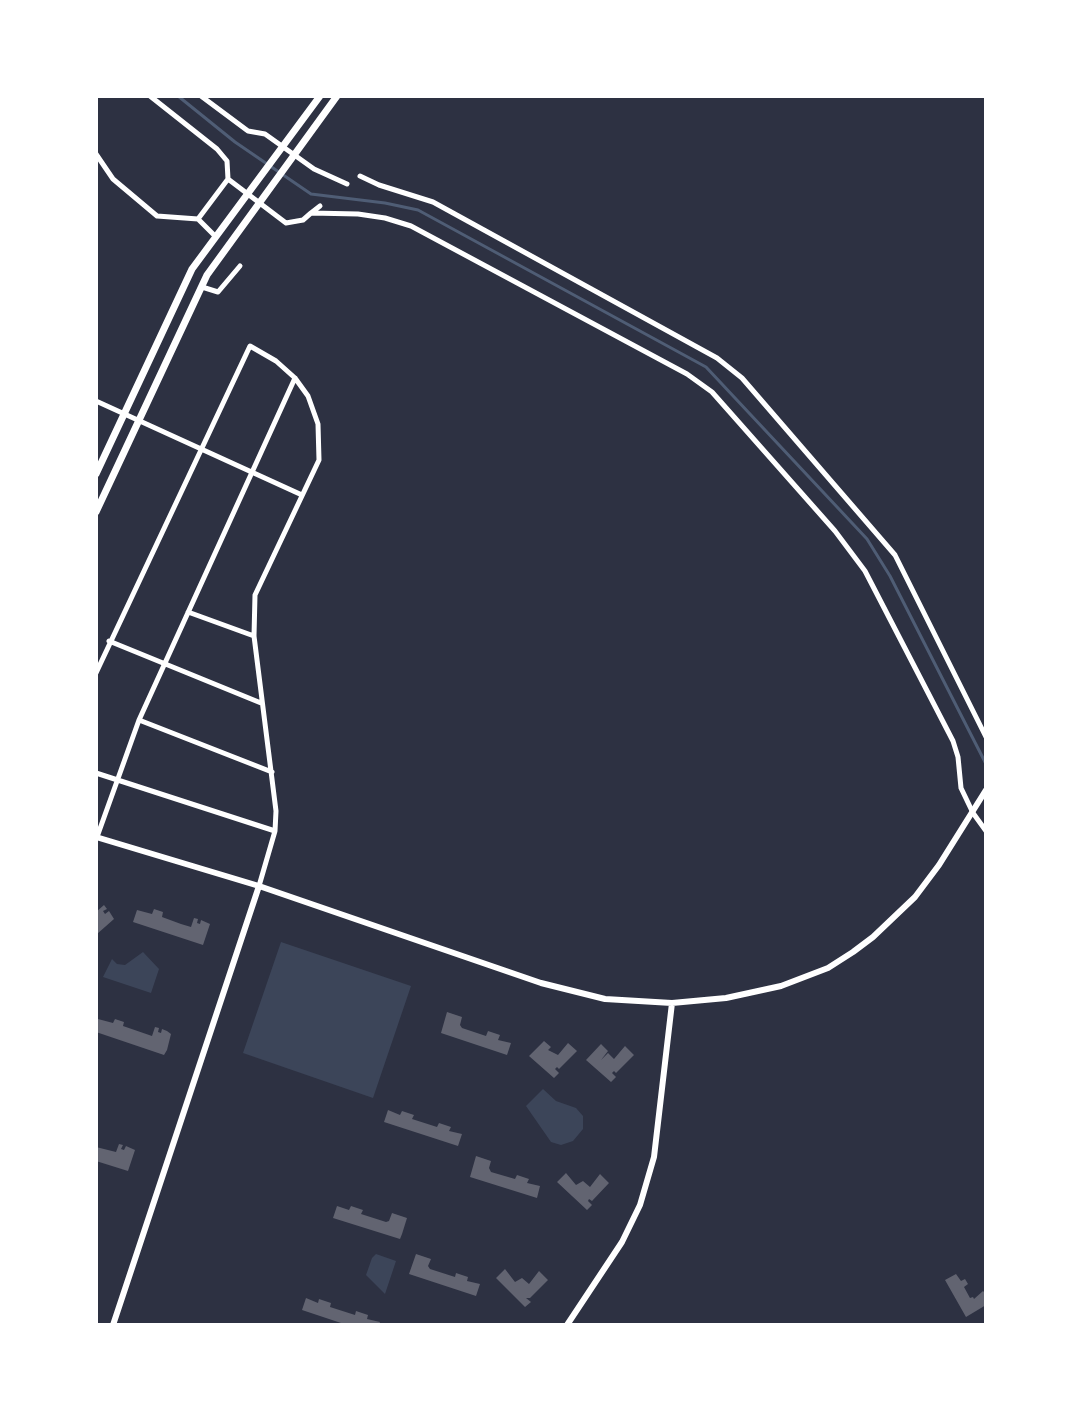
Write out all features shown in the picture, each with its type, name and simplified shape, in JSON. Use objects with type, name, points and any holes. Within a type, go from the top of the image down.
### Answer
[{"type":"main road","points":[[96,474],[192,269],[320,96]]},
{"type":"main road","points":[[96,512],[201,286],[337,96]]},
{"type":"street","points":[[150,96],[217,149],[227,161],[228,179],[198,219]]},
{"type":"street","points":[[201,96],[248,131],[265,134],[314,169],[347,184]]},
{"type":"street","points":[[96,154],[113,179],[157,216],[198,219],[216,237]]},
{"type":"street","points":[[360,176],[433,202],[717,358],[742,378],[895,555],[986,737]]},
{"type":"street","points":[[228,179],[286,223],[303,220],[320,206]]},
{"type":"street","points":[[311,213],[358,214],[411,226],[687,374],[712,392],[835,531],[865,571],[953,741],[961,788],[986,831]]},
{"type":"street","points":[[201,286],[218,292],[240,266]]},
{"type":"street","points":[[96,673],[250,346],[276,361],[295,378],[308,396],[318,424],[319,460],[255,595],[254,636],[273,772],[275,831],[113,1325]]},
{"type":"street","points":[[295,378],[139,720],[96,837],[259,886],[541,983],[605,999],[672,1003],[726,998],[781,986],[828,968],[873,937],[915,897],[986,790]]},
{"type":"street","points":[[96,401],[302,495]]},
{"type":"street","points":[[188,612],[254,636]]},
{"type":"street","points":[[109,641],[261,703]]},
{"type":"street","points":[[139,720],[273,772]]},
{"type":"street","points":[[96,773],[275,831]]},
{"type":"street","points":[[567,1325],[622,1242],[640,1205],[654,1157],[672,1003]]},
{"type":"shaded area","points":[[281,942],[411,986],[373,1098],[243,1053]]},
{"type":"shaded area","points":[[143,952],[159,969],[151,993],[103,977],[112,959],[117,964],[125,965]]},
{"type":"shaded area","points":[[543,1089],[556,1101],[576,1108],[583,1116],[583,1129],[573,1141],[561,1145],[551,1142],[526,1106]]},
{"type":"shaded area","points":[[376,1254],[396,1261],[385,1294],[366,1275]]},
{"type":"building","points":[[104,905],[107,909],[103,911],[105,914],[109,911],[114,919],[97,934],[96,912]]},
{"type":"building","points":[[154,909],[163,912],[162,917],[191,927],[194,918],[198,919],[197,923],[200,924],[201,920],[210,924],[203,945],[133,922],[137,910],[152,914]]},
{"type":"building","points":[[447,1012],[462,1017],[462,1028],[486,1036],[488,1031],[500,1035],[498,1040],[511,1043],[507,1055],[441,1033]]},
{"type":"building","points":[[98,1019],[113,1023],[115,1019],[124,1022],[123,1026],[152,1036],[155,1027],[161,1033],[162,1029],[167,1031],[171,1034],[167,1050],[164,1055],[96,1032]]},
{"type":"building","points":[[544,1041],[551,1047],[548,1050],[558,1055],[568,1043],[577,1051],[559,1069],[555,1069],[559,1073],[554,1078],[529,1056]]},
{"type":"building","points":[[601,1044],[608,1051],[601,1060],[608,1053],[614,1059],[625,1046],[634,1055],[616,1073],[612,1073],[616,1077],[611,1082],[586,1060]]},
{"type":"building","points":[[388,1110],[400,1115],[402,1111],[414,1115],[412,1119],[437,1127],[439,1123],[451,1127],[449,1131],[462,1134],[458,1146],[384,1122]]},
{"type":"building","points":[[119,1144],[123,1145],[121,1149],[124,1150],[126,1146],[135,1150],[128,1171],[96,1161],[96,1147],[116,1152]]},
{"type":"building","points":[[476,1156],[491,1161],[491,1172],[515,1179],[517,1175],[529,1179],[527,1183],[540,1186],[537,1198],[470,1177]]},
{"type":"building","points":[[566,1173],[576,1185],[583,1181],[590,1187],[600,1174],[609,1183],[592,1201],[589,1199],[592,1205],[587,1210],[557,1182]]},
{"type":"building","points":[[337,1206],[349,1210],[351,1206],[363,1210],[361,1214],[386,1222],[392,1213],[407,1218],[400,1239],[333,1218]]},
{"type":"building","points":[[416,1254],[431,1259],[430,1269],[455,1277],[456,1273],[468,1277],[467,1281],[480,1284],[476,1296],[409,1274]]},
{"type":"building","points":[[505,1269],[515,1282],[522,1278],[529,1284],[539,1271],[548,1280],[530,1298],[526,1298],[531,1302],[525,1307],[496,1278]]},
{"type":"building","points":[[956,1274],[968,1284],[964,1287],[970,1298],[974,1299],[983,1291],[986,1294],[986,1305],[966,1317],[945,1280]]},
{"type":"building","points":[[306,1298],[318,1303],[319,1299],[331,1303],[330,1307],[355,1315],[356,1311],[368,1315],[367,1319],[380,1322],[379,1325],[347,1325],[302,1310]]},
{"type":"waterway","points":[[178,96],[235,142],[311,194],[418,210],[706,367],[867,539],[890,576],[986,764]]}]
